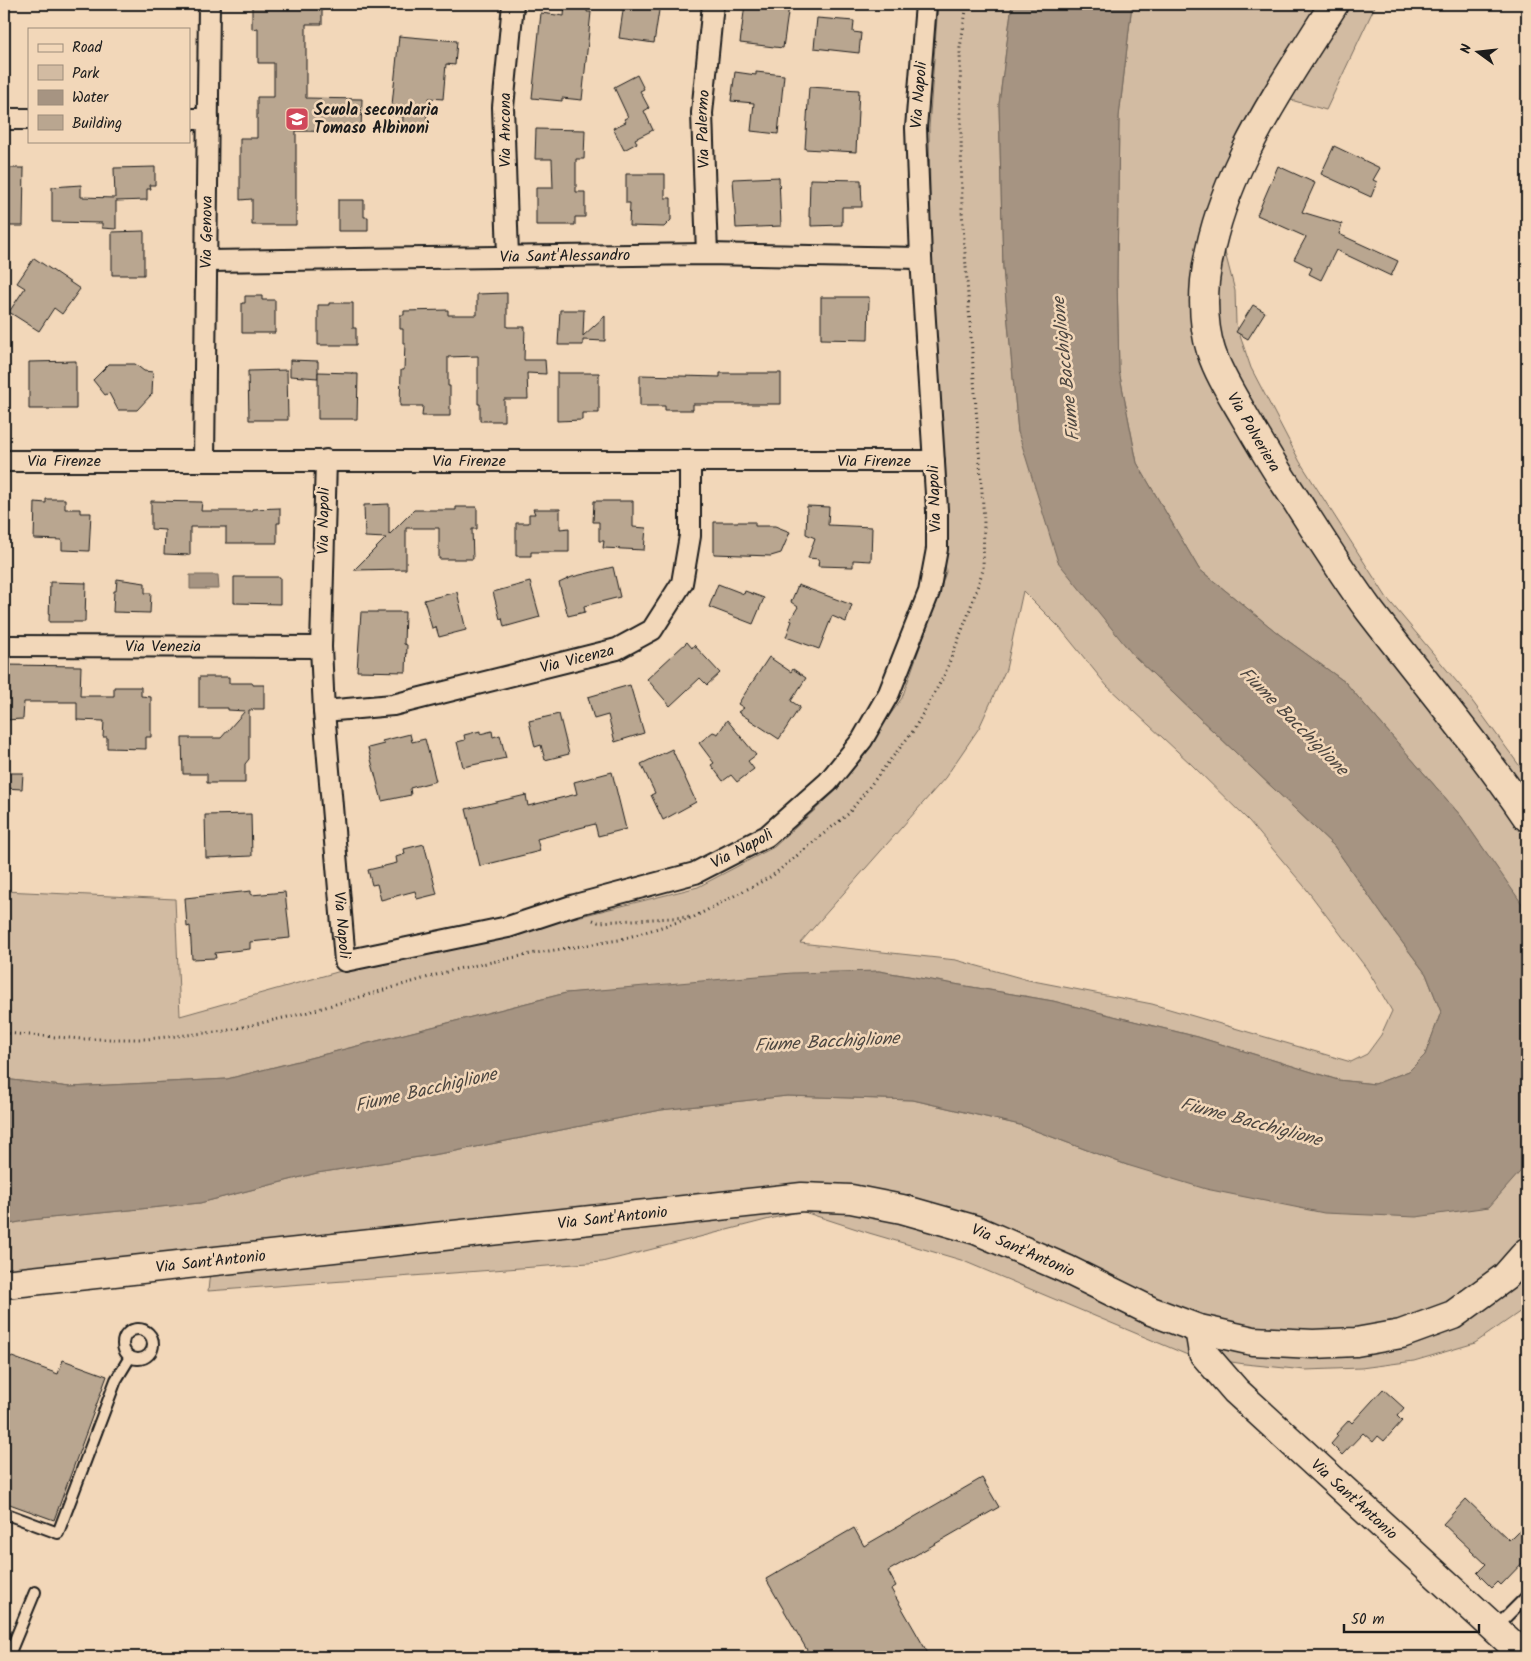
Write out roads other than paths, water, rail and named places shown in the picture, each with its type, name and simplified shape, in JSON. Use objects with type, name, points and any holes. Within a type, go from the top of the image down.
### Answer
[{"type":"street","name":"Via Genova","points":[[204,461],[207,261],[198,119],[209,4]]},
{"type":"street","name":"Via Ancona","points":[[508,256],[503,107],[513,4]]},
{"type":"street","name":"Via Palermo","points":[[706,254],[702,113],[713,4]]},
{"type":"street","name":"Via Napoli","points":[[326,460],[321,647],[324,711],[345,961],[508,928],[575,905],[695,874],[767,836],[828,782],[862,740],[889,693],[929,592],[937,549],[937,510],[921,258],[916,128],[926,4]]},
{"type":"street","name":"Via Polveriera","points":[[1334,4],[1277,96],[1241,163],[1226,198],[1214,233],[1205,282],[1204,320],[1211,352],[1229,389],[1275,469],[1368,608],[1460,726],[1527,817]]},
{"type":"street","points":[[4,119],[28,119]]},
{"type":"street","name":"Via Sant'Alessandro","points":[[207,261],[706,254],[921,258]]},
{"type":"street","name":"Via Firenze","points":[[4,461],[934,461]]},
{"type":"street","name":"Via Vicenza","points":[[324,711],[393,705],[618,649],[652,630],[682,583],[690,536],[690,461]]},
{"type":"street","name":"Via Venezia","points":[[4,646],[321,647]]},
{"type":"street","name":"Via Sant'Antonio","points":[[4,1284],[812,1197],[860,1201],[976,1230],[1066,1269],[1151,1311],[1199,1329],[1253,1341],[1313,1344],[1356,1342],[1401,1334],[1453,1315],[1505,1277],[1527,1252]]},
{"type":"street","name":"Via Sant'Antonio","points":[[1199,1329],[1203,1353],[1236,1391],[1526,1657]]},
{"type":"lane","points":[[4,1513],[58,1533],[116,1380],[130,1357]]},
{"type":"lane","points":[[8,1657],[35,1592]]},
{"type":"lane","points":[[1495,1629],[1527,1596]]},
{"type":"water","name":"Fiume Bacchiglione","points":[[1012,4],[1132,4],[1119,117],[1117,278],[1119,371],[1137,463],[1199,569],[1280,635],[1345,682],[1461,816],[1527,911],[1527,1164],[1489,1207],[1416,1217],[1324,1213],[1206,1189],[1127,1165],[1020,1125],[913,1100],[787,1096],[661,1110],[451,1152],[317,1173],[200,1203],[30,1220],[4,1225],[4,1079],[70,1087],[227,1079],[566,993],[792,973],[879,971],[1053,1001],[1198,1037],[1338,1080],[1375,1084],[1409,1071],[1425,1055],[1441,1012],[1426,974],[1334,846],[1133,655],[1058,562],[1018,432],[1003,268],[999,104]]},
{"type":"water","points":[[190,575],[218,575],[219,589],[190,589]]},
{"type":"place","name":"Scuola secondaria Tomaso Albinoni","points":[[297,119]]}]
